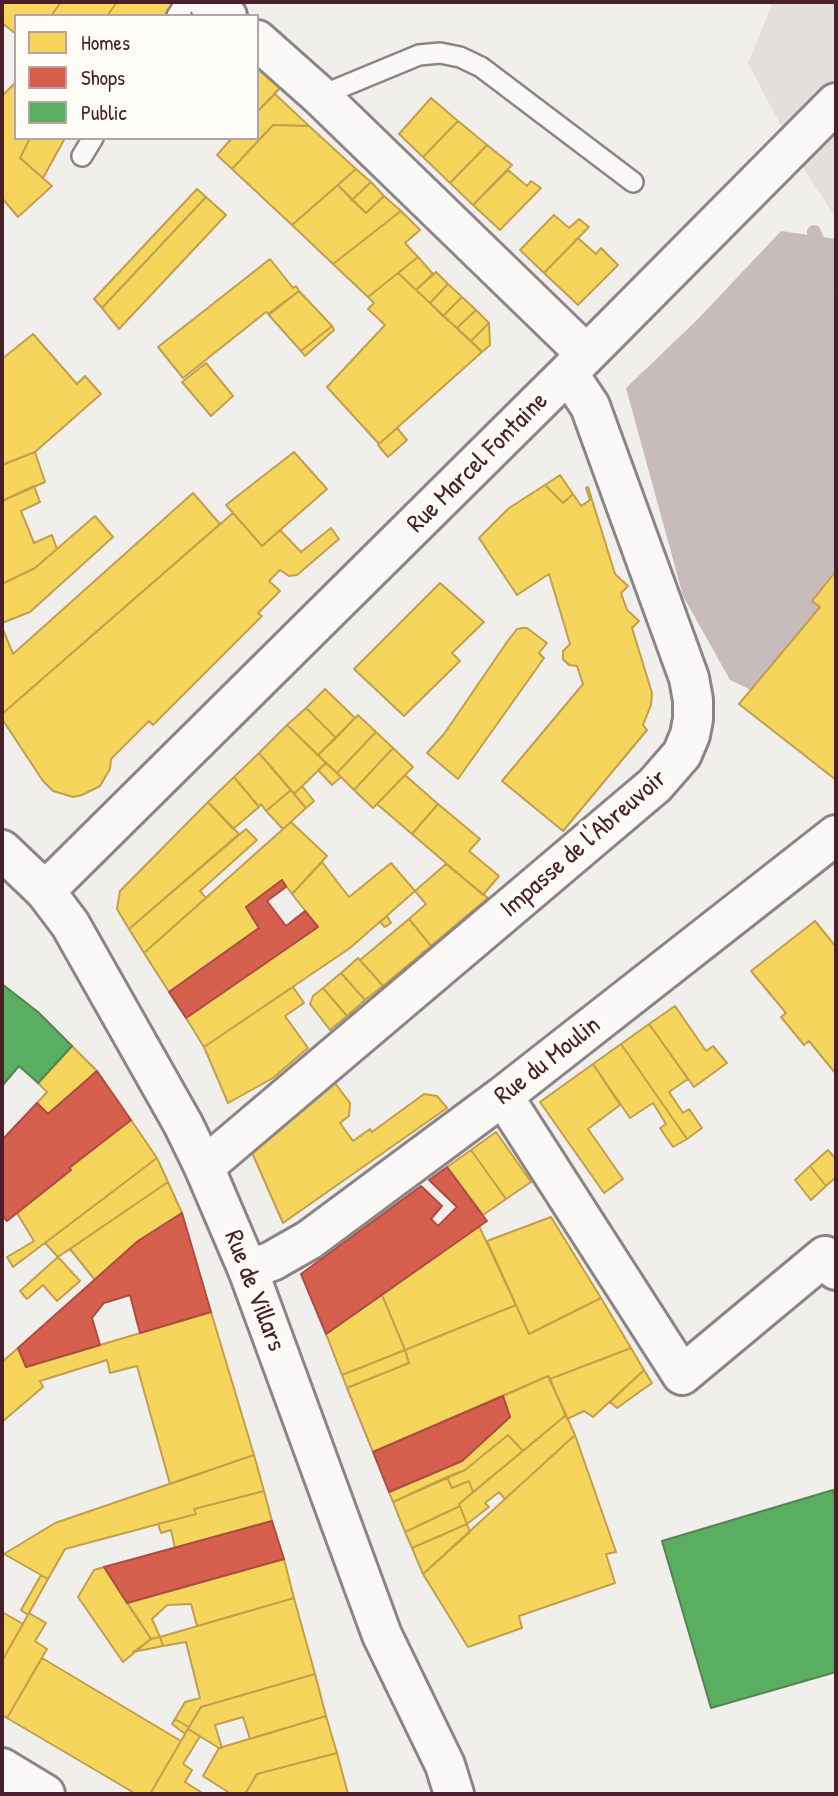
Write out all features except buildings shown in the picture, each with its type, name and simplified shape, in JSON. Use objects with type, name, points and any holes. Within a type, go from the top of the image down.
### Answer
[{"type":"street","points":[[208,2],[224,14]]},
{"type":"street","points":[[259,42],[320,96],[577,364]]},
{"type":"street","name":"Rue Marcel Fontaine","points":[[45,891],[577,364],[836,103]]},
{"type":"street","name":"Impasse de l'Abreuvoir","points":[[204,1167],[655,785],[682,754],[693,719],[689,678],[590,407],[577,364]]},
{"type":"street","name":"Rue du Moulin","points":[[248,1270],[272,1261],[309,1240],[503,1096],[836,835]]},
{"type":"street","name":"Rue de Villars","points":[[2,850],[45,891],[70,924],[183,1124],[204,1167],[248,1270],[373,1614],[450,1780]]},
{"type":"street","points":[[503,1096],[682,1376],[825,1256],[836,1270]]},
{"type":"street","points":[[2,1768],[45,1794]]},
{"type":"lane","points":[[320,96],[419,55],[440,53],[460,57],[481,67],[634,182]]},
{"type":"lane","points":[[82,156],[92,140]]},
{"type":"shaded area","points":[[773,2],[836,2],[836,218],[802,166],[748,63]]},
{"type":"shaded area","points":[[781,231],[836,239],[836,571],[812,600],[819,608],[751,690],[730,680],[683,596],[626,388],[697,320]]},
{"type":"waterway","points":[[814,232],[836,286]]}]
